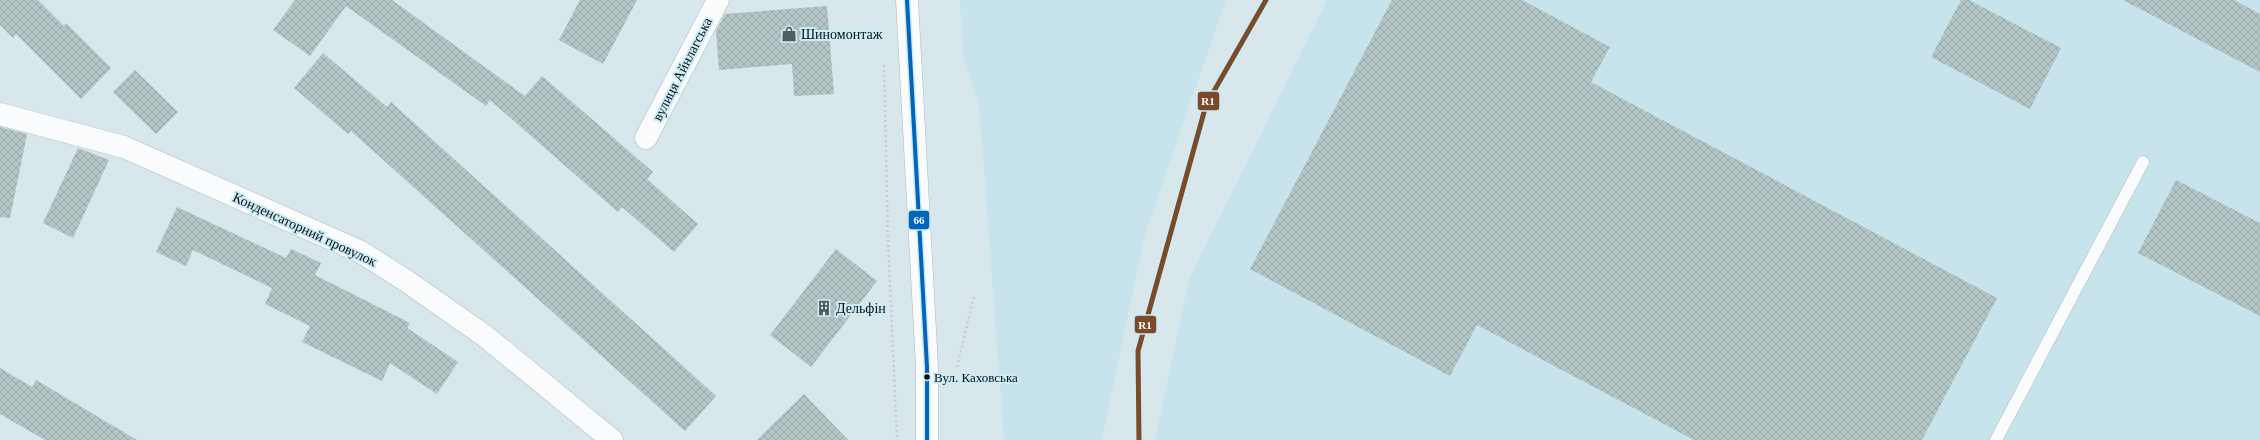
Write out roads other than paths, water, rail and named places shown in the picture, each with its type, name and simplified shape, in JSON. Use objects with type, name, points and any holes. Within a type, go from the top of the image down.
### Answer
[{"type":"street","name":"вулиця Айнлагська","points":[[646,138],[718,0]]},
{"type":"street","points":[[908,0],[927,367],[927,440]]},
{"type":"street","name":"Конденсаторний провулок","points":[[0,114],[124,148],[361,252],[408,282],[485,336],[612,440]]},
{"type":"lane","points":[[1996,440],[2143,162]]},
{"type":"place","name":"Шиномонтаж","points":[[789,34]]},
{"type":"place","name":"Дельфін","points":[[824,308]]},
{"type":"place","name":"Вул. Каховська","points":[[927,377]]}]
